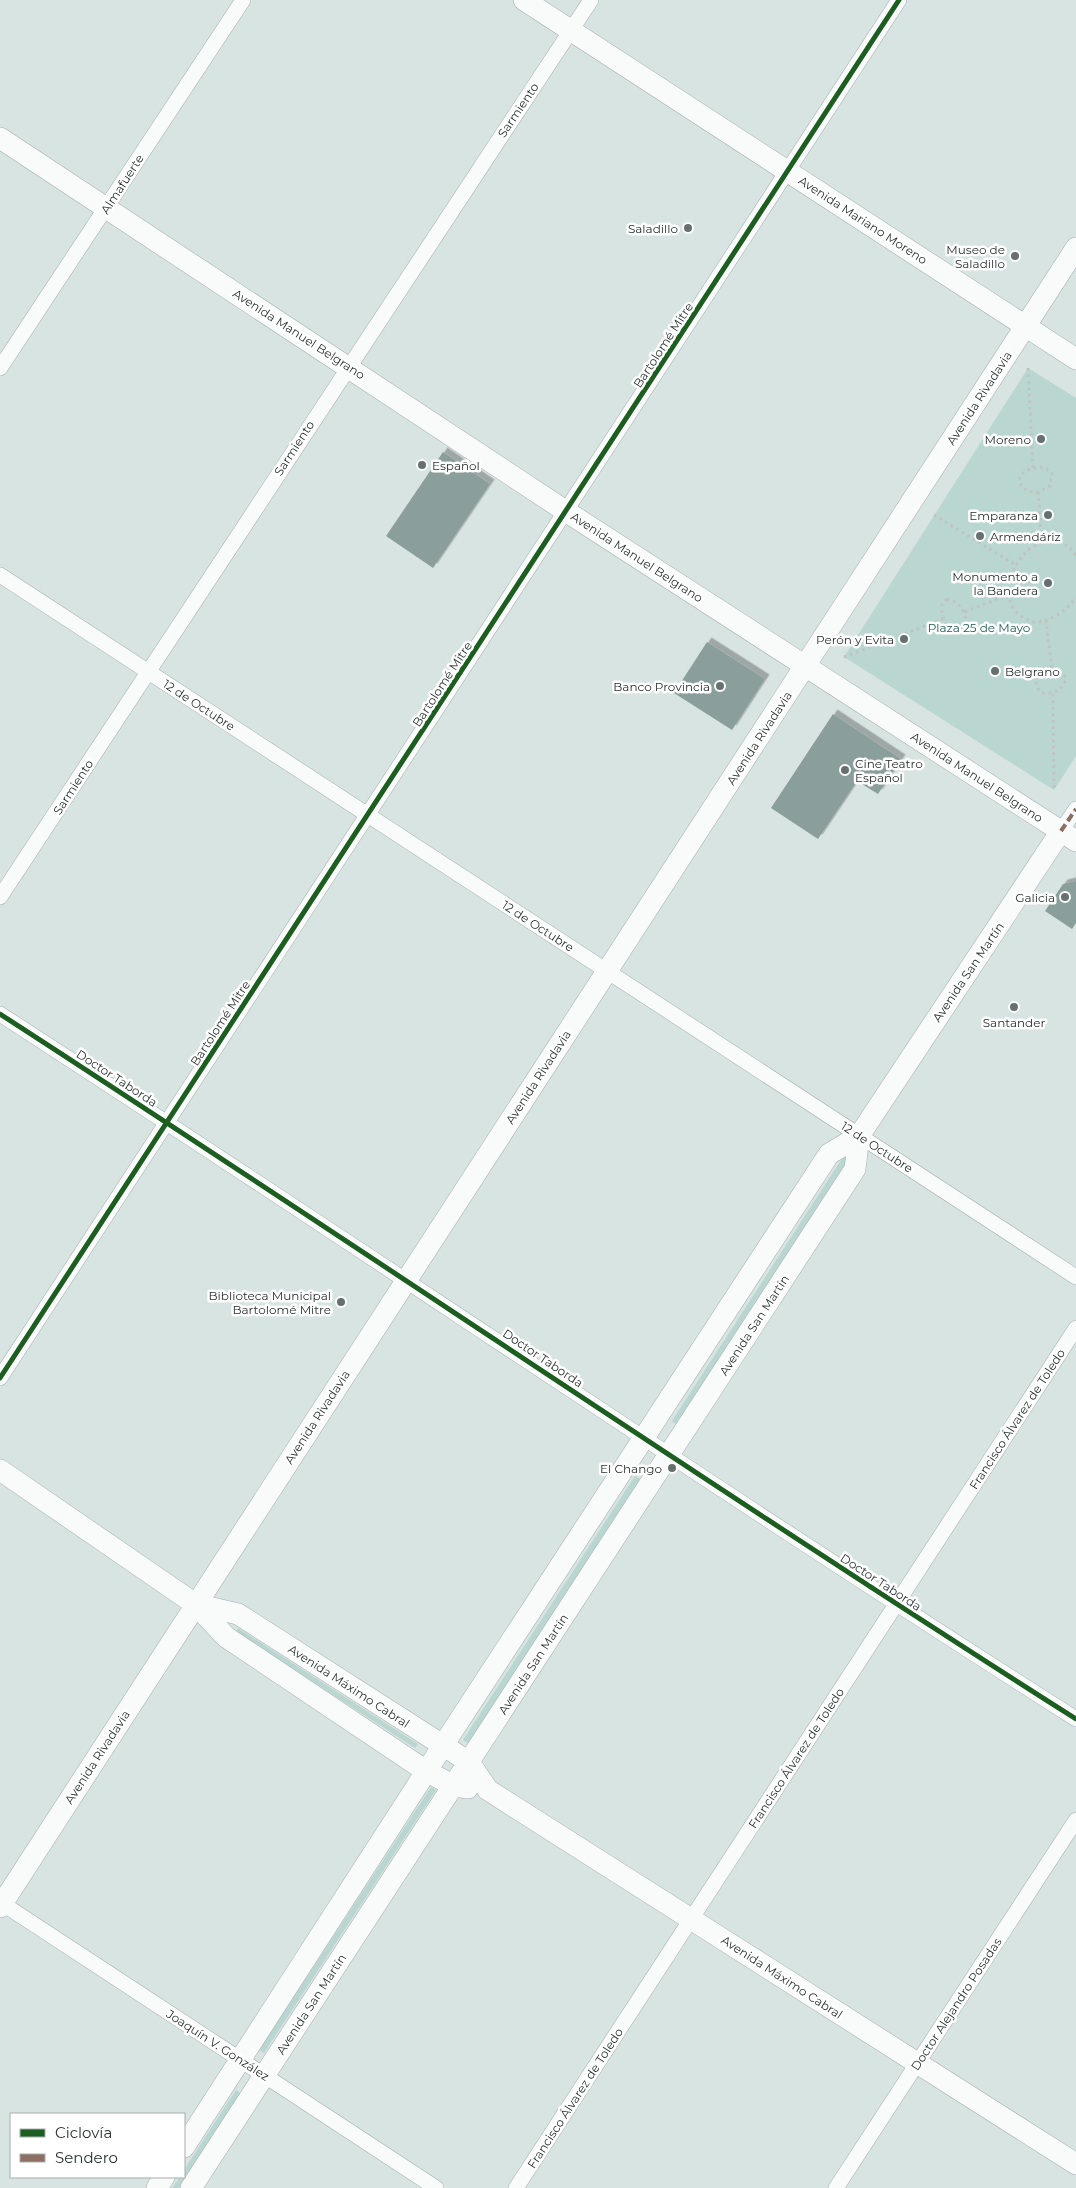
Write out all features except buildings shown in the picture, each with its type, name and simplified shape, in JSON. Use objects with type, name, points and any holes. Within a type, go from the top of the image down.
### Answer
[{"type":"main road","name":"Avenida Mariano Moreno","points":[[524,0],[1076,359]]},
{"type":"main road","name":"Avenida Manuel Belgrano","points":[[0,138],[567,512],[1068,836]]},
{"type":"main road","name":"Avenida Rivadavia","points":[[1,1904],[1076,248]]},
{"type":"main road","name":"Avenida San Martín","points":[[185,2145],[442,1746],[829,1154],[859,1136],[1068,836]]},
{"type":"main road","name":"Avenida San Martín","points":[[192,2188],[855,1169],[859,1136]]},
{"type":"main road","name":"Avenida Máximo Cabral","points":[[0,1470],[195,1604],[226,1637],[426,1771],[454,1786],[488,1790]]},
{"type":"main road","name":"Avenida Máximo Cabral","points":[[195,1604],[238,1614],[469,1762],[488,1790],[1076,2164]]},
{"type":"street","name":"Almafuerte","points":[[0,368],[243,0]]},
{"type":"street","name":"Sarmiento","points":[[0,897],[348,366],[591,0]]},
{"type":"street","name":"Bartolomé Mitre","points":[[0,1378],[567,512],[899,0]]},
{"type":"street","name":"12 de Octubre","points":[[0,575],[1076,1277]]},
{"type":"street","name":"Avenida San Martín","points":[[1068,836],[1076,809]]},
{"type":"street","name":"Doctor Taborda","points":[[0,1014],[168,1122],[896,1604],[1076,1719]]},
{"type":"street","name":"Francisco Álvarez de Toledo","points":[[516,2188],[1076,1328]]},
{"type":"street","name":"Doctor Alejandro Posadas","points":[[836,2188],[1076,1820]]},
{"type":"street","name":"Joaquín V. González","points":[[1,1904],[436,2188]]},
{"type":"path","points":[[1028,368],[1033,468]]},
{"type":"path","points":[[1033,468],[1047,469],[1052,474],[1050,486],[1031,493],[1025,490],[1019,482],[1020,475],[1025,470],[1033,468]]},
{"type":"path","points":[[1038,492],[1042,544]]},
{"type":"path","points":[[934,515],[1016,565]]},
{"type":"path","points":[[1076,555],[1068,546],[1059,542],[1030,548],[1016,565],[1009,582],[1008,594],[1010,602],[1023,617],[1036,622],[1058,616],[1076,597]]},
{"type":"path","points":[[965,612],[1008,594]]},
{"type":"path","points":[[947,599],[957,602],[965,612],[966,622],[964,628],[956,632],[943,619],[942,604],[947,599]]},
{"type":"path","points":[[844,657],[943,619]]},
{"type":"path","points":[[1046,620],[1052,670]]},
{"type":"path","points":[[1052,670],[1058,671],[1066,678],[1060,690],[1053,694],[1044,694],[1039,691],[1035,680],[1037,675],[1052,670]]},
{"type":"path","points":[[1053,694],[1054,790]]},
{"type":"green space","name":"Plaza 25 de Mayo","points":[[1028,368],[1076,398],[1076,756],[1054,790],[844,657]]},
{"type":"green space","points":[[843,1157],[848,1160],[676,1424],[672,1421]]},
{"type":"green space","points":[[635,1476],[640,1479],[468,1743],[463,1740]]},
{"type":"green space","points":[[238,1628],[418,1744],[415,1748],[236,1632]]},
{"type":"green space","points":[[431,1787],[436,1790],[264,2053],[259,2050]]},
{"type":"green space","points":[[236,2090],[241,2094],[179,2188],[172,2188],[179,2178],[185,2178],[185,2168]]},
{"type":"marked path","points":[[1061,831],[1076,809]]},
{"type":"cycle path","points":[[0,1378],[899,0]]},
{"type":"cycle path","points":[[0,1014],[806,1545],[1076,1719]]},
{"type":"place","name":"Saladillo","points":[[688,228]]},
{"type":"place","name":"Museo de Saladillo","points":[[1015,256]]},
{"type":"place","name":"Moreno","points":[[1041,439]]},
{"type":"place","name":"Español","points":[[422,465]]},
{"type":"place","name":"Emparanza","points":[[1048,515]]},
{"type":"place","name":"Armendáriz","points":[[980,536]]},
{"type":"place","name":"Monumento a la Bandera","points":[[1048,583]]},
{"type":"place","name":"Perón y Evita","points":[[904,639]]},
{"type":"place","name":"Belgrano","points":[[995,671]]},
{"type":"place","name":"Banco Provincia","points":[[720,686]]},
{"type":"place","name":"Cine Teatro Español","points":[[845,770]]},
{"type":"place","name":"Galicia","points":[[1065,897]]},
{"type":"place","name":"Santander","points":[[1014,1007]]},
{"type":"place","name":"Biblioteca Municipal Bartolomé Mitre","points":[[341,1302]]},
{"type":"place","name":"El Chango","points":[[672,1468]]}]
